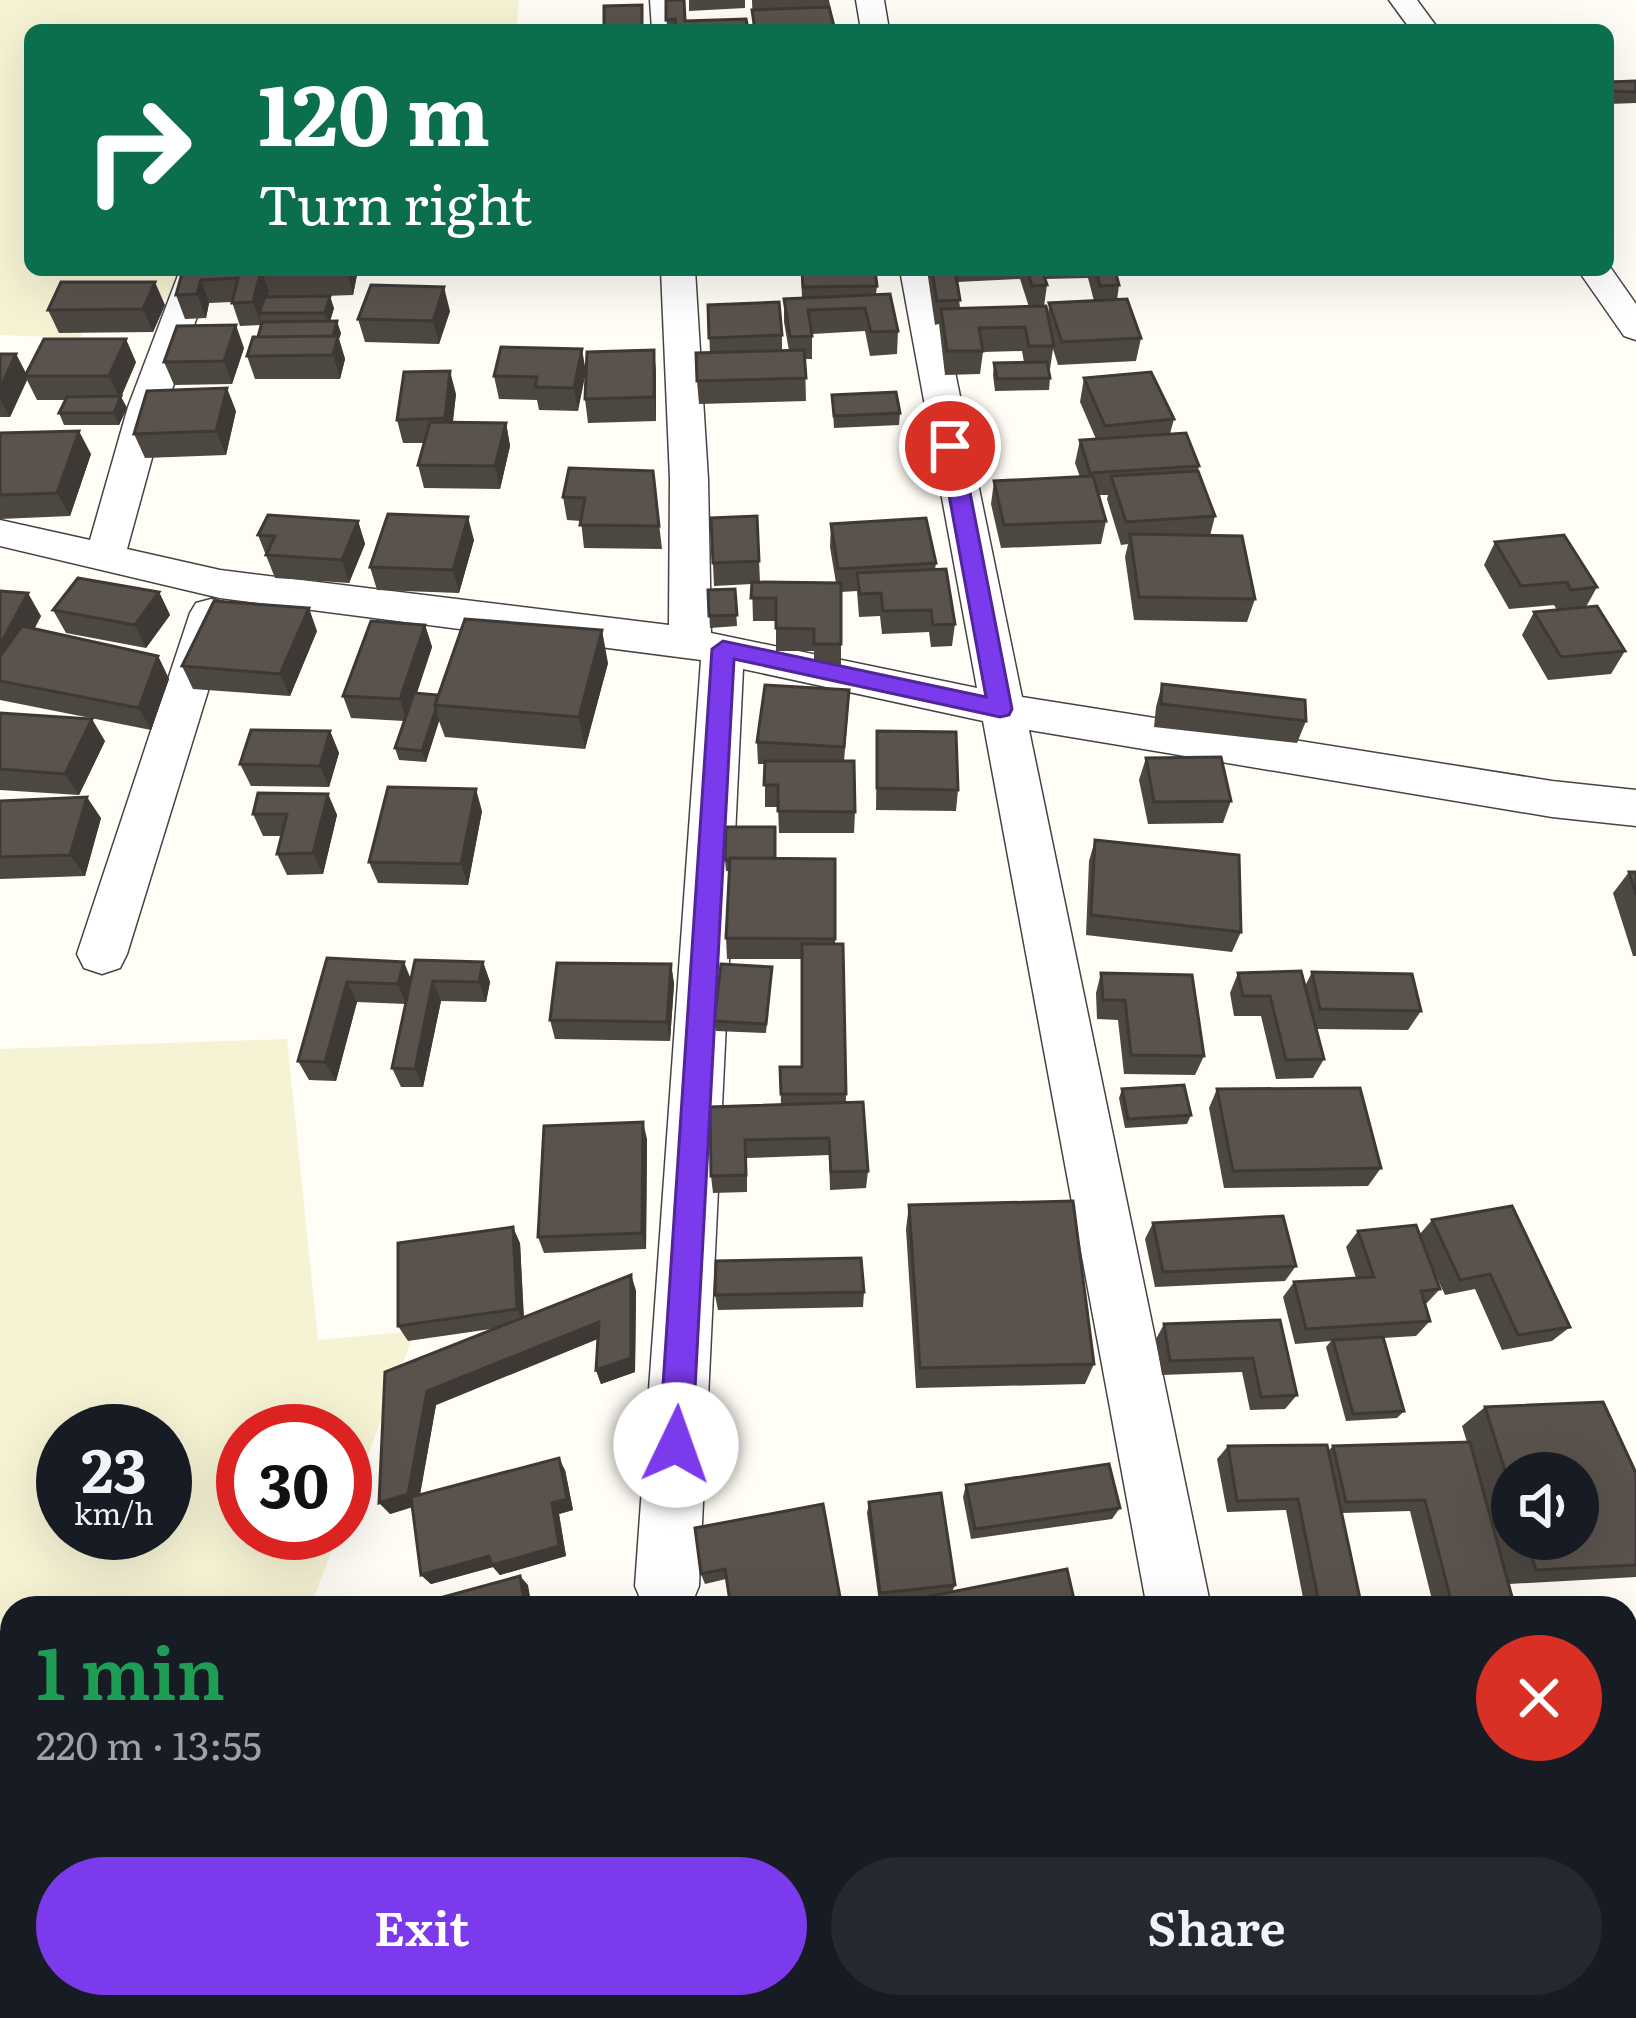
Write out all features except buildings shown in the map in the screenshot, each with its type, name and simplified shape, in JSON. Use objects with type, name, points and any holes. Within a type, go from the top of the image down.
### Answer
[{"type":"street","points":[[105,557],[147,406],[195,276]]},
{"type":"street","points":[[667,1586],[706,646],[689,479],[678,276]]},
{"type":"street","points":[[918,276],[1177,1596]]},
{"type":"street","points":[[1599,276],[1636,329]]},
{"type":"street","points":[[0,533],[220,584],[706,646],[1000,709],[1552,800],[1636,808]]},
{"type":"street","points":[[102,954],[220,584]]},
{"type":"shaded area","points":[[0,0],[519,0],[517,24],[24,24],[24,276],[273,276],[195,300],[92,296],[81,338],[0,335]]},
{"type":"shaded area","points":[[287,1039],[318,1340],[415,1331],[372,1445],[372,1404],[216,1404],[216,1560],[328,1560],[314,1596],[0,1596],[0,1049]]},
{"type":"route","points":[[676,1445],[723,649],[1000,709],[950,446]]}]
